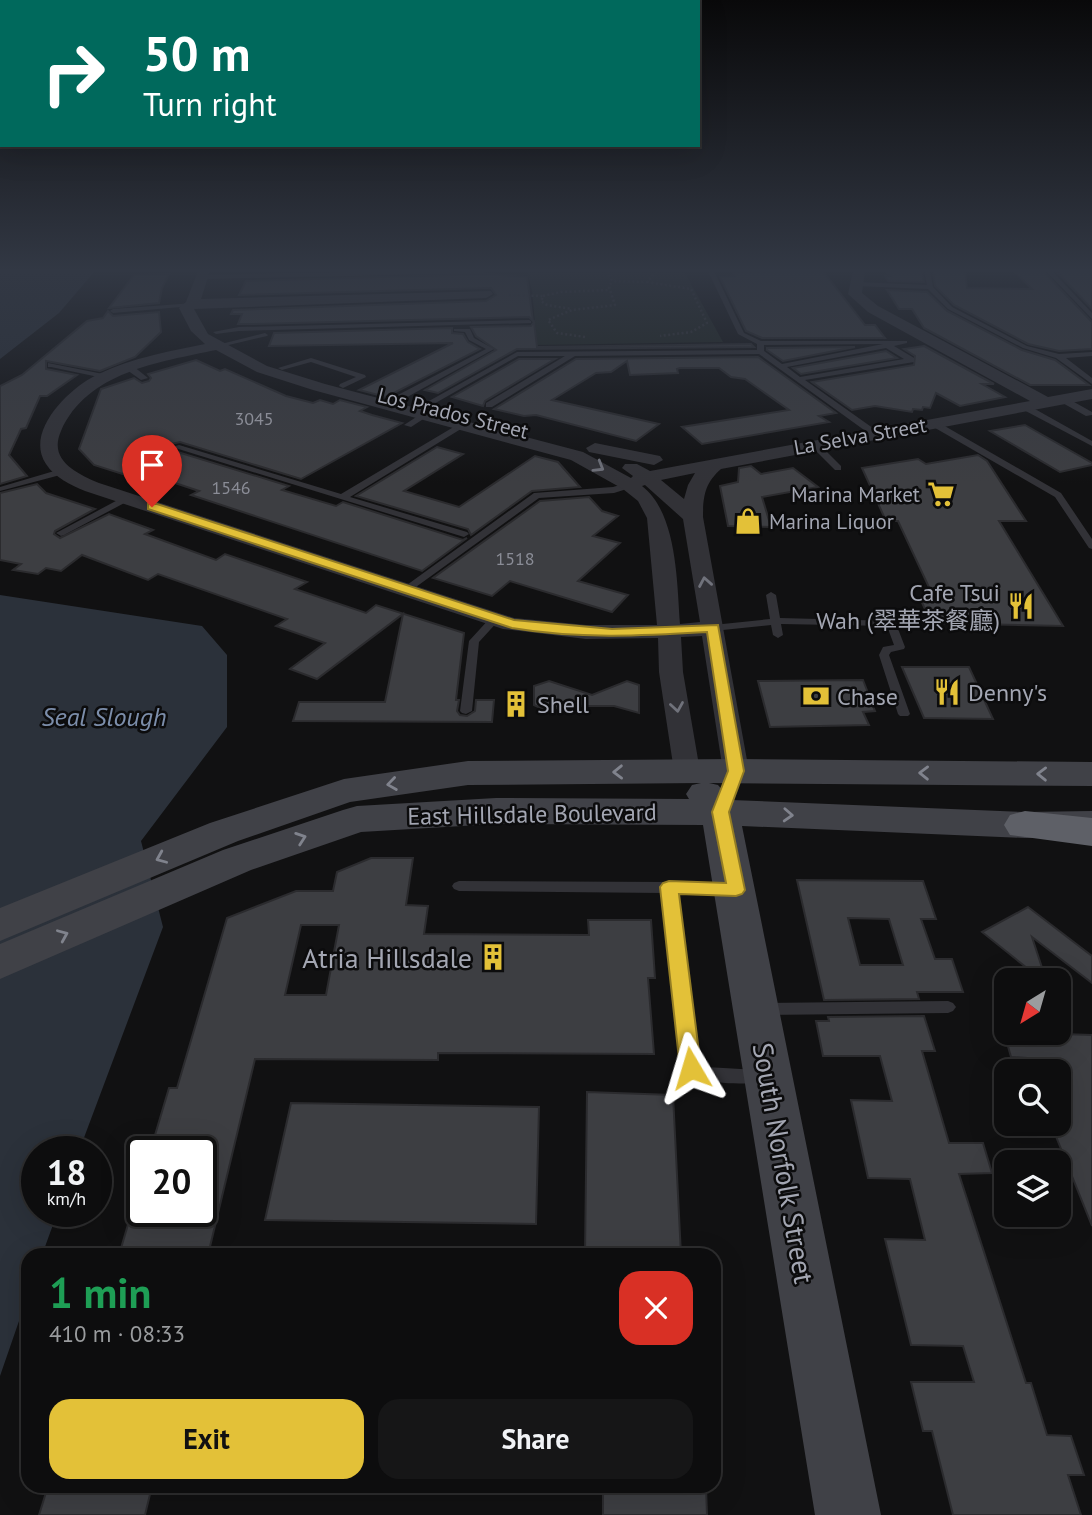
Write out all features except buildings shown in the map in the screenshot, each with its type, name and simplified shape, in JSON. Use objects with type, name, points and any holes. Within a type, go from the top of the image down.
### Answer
[{"type":"highway","points":[[1025,825],[1092,832]]},
{"type":"main road","name":"South Norfolk Street","points":[[687,771],[720,812],[848,1515]]},
{"type":"main road","name":"East Hillsdale Boulevard","points":[[0,962],[344,791],[468,773],[736,771],[1092,774]]},
{"type":"main road","points":[[720,812],[736,771]]},
{"type":"main road","name":"East Hillsdale Boulevard","points":[[0,925],[231,846],[357,818],[495,811],[720,812],[1025,825],[1092,824]]},
{"type":"street","points":[[216,342],[137,373],[108,377],[80,394],[59,416],[48,452],[61,472],[92,487],[495,619],[574,632],[667,632],[713,628]]},
{"type":"street","name":"Los Prados Street","points":[[223,342],[281,376],[577,456],[638,481]]},
{"type":"street","name":"Los Prados Street","points":[[224,342],[282,368],[397,399],[419,414],[595,448],[638,481]]},
{"type":"street","points":[[934,342],[1054,401]]},
{"type":"street","name":"La Selva Street","points":[[638,481],[718,462],[1092,394]]},
{"type":"street","points":[[595,448],[660,461],[718,462]]},
{"type":"street","points":[[718,462],[701,476],[694,488],[693,517],[736,771]]},
{"type":"street","points":[[638,481],[693,517]]},
{"type":"street","points":[[638,481],[657,517],[667,598],[667,632],[687,771]]},
{"type":"lane","points":[[397,399],[490,348],[477,342]]},
{"type":"lane","points":[[752,342],[874,433]]},
{"type":"lane","points":[[419,414],[517,354],[905,342]]},
{"type":"lane","points":[[782,366],[905,342]]},
{"type":"lane","points":[[1015,342],[1025,347],[1059,355],[1092,354]]},
{"type":"lane","points":[[800,379],[911,360],[887,345]]},
{"type":"lane","points":[[489,405],[574,354]]},
{"type":"lane","points":[[1059,355],[1092,382]]},
{"type":"lane","points":[[51,365],[108,377]]},
{"type":"lane","points":[[1054,401],[1088,414]]},
{"type":"lane","points":[[1023,406],[1092,444]]},
{"type":"lane","points":[[933,422],[1058,495],[1092,546]]},
{"type":"lane","points":[[343,497],[465,424]]},
{"type":"lane","points":[[814,444],[838,468]]},
{"type":"lane","points":[[176,447],[464,534]]},
{"type":"lane","points":[[1,488],[61,472]]},
{"type":"lane","points":[[405,590],[537,495],[614,490],[638,481]]},
{"type":"lane","points":[[61,533],[127,498]]},
{"type":"lane","points":[[771,595],[778,635]]},
{"type":"lane","points":[[466,711],[474,641],[495,619]]},
{"type":"lane","points":[[713,628],[776,621],[891,623],[900,647],[887,649],[884,654],[904,714]]},
{"type":"lane","points":[[831,622],[836,636]]},
{"type":"lane","points":[[459,886],[736,890]]},
{"type":"lane","points":[[669,887],[691,1068],[704,1074],[769,1078]]},
{"type":"lane","points":[[756,1010],[948,1007]]},
{"type":"shaded area","points":[[537,342],[723,342],[537,345]]},
{"type":"water","points":[[0,342],[22,342],[0,359]]},
{"type":"water","name":"Seal Slough","points":[[0,595],[202,626],[227,655],[227,727],[141,841],[163,927],[85,1136],[21,1136],[21,1227],[52,1227],[45,1248],[21,1248],[21,1315],[0,1376]]},
{"type":"place","name":"Marina Market","points":[[941,494]]},
{"type":"place","name":"Marina Liquor","points":[[748,521]]},
{"type":"place","name":"Cafe Tsui Wah (翠華茶餐廳)","points":[[1021,606]]},
{"type":"place","name":"Denny's","points":[[947,692]]},
{"type":"place","name":"Chase","points":[[816,696]]},
{"type":"place","name":"Shell","points":[[516,704]]},
{"type":"place","name":"Atria Hillsdale","points":[[493,957]]},
{"type":"route","points":[[152,507],[512,624],[574,632],[612,633],[713,628],[736,771],[720,812],[736,890],[669,887],[691,1068]]}]
